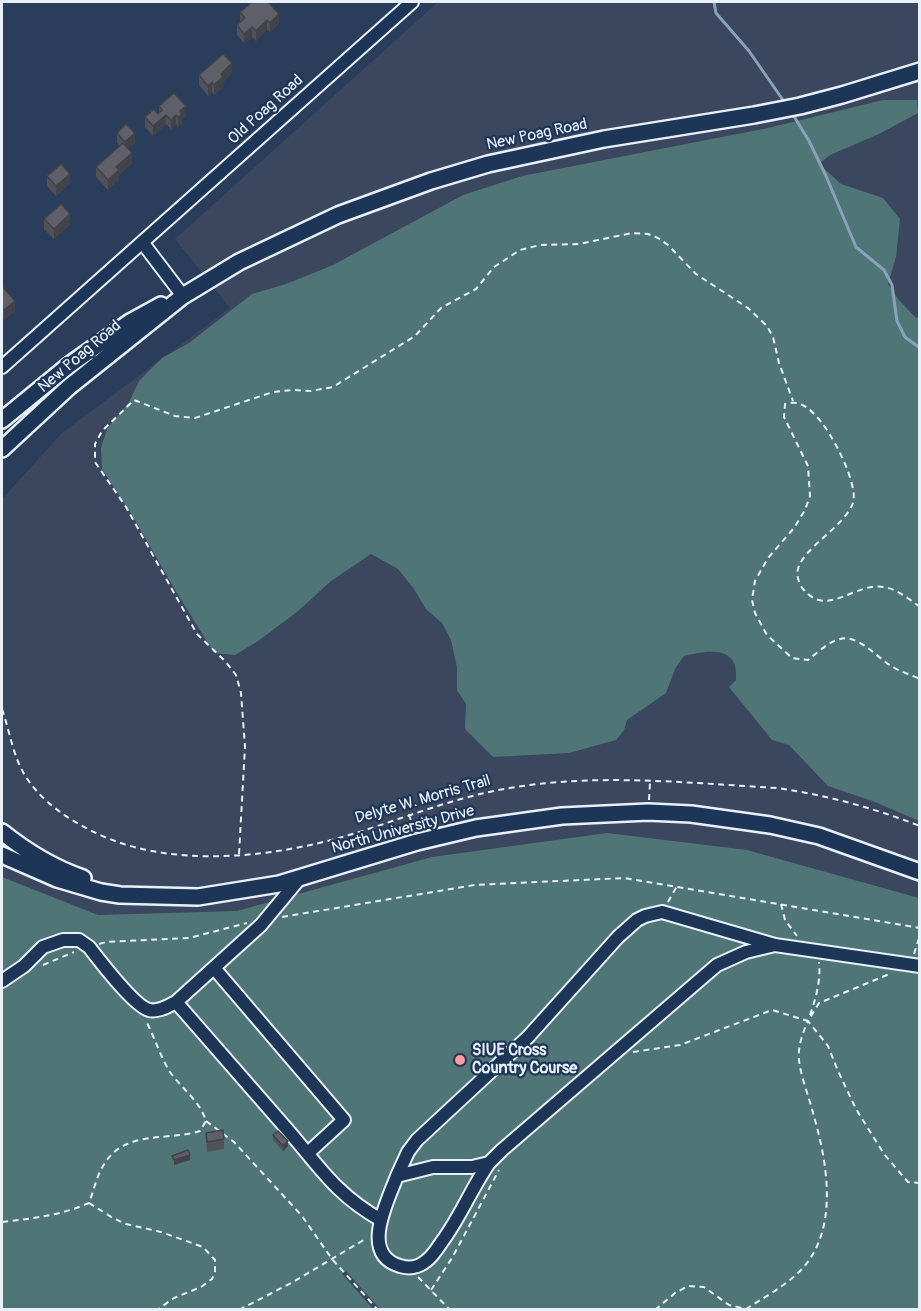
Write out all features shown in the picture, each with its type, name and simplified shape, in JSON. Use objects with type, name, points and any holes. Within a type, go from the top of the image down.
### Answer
[{"type":"main road","name":"New Poag Road","points":[[2,448],[69,387],[183,296],[239,262],[284,239],[366,204],[431,181],[546,150],[754,116],[842,95],[920,71]]},
{"type":"main road","name":"New Poag Road","points":[[2,420],[34,391],[98,344],[158,306],[183,296]]},
{"type":"main road","name":"North University Drive","points":[[2,855],[30,869],[84,888],[120,895],[198,897],[279,884],[417,842],[476,828],[523,820],[648,812],[691,814],[770,825],[819,837],[920,872]]},
{"type":"main road","name":"North University Drive","points":[[2,832],[56,867],[80,877],[143,895]]},
{"type":"street","name":"Old Poag Road","points":[[2,367],[412,2]]},
{"type":"street","points":[[142,242],[183,296]]},
{"type":"street","points":[[2,981],[24,966],[43,947],[63,940],[79,940],[89,947],[138,1005],[150,1010],[164,1008],[176,1002],[265,920],[300,878]]},
{"type":"street","points":[[775,945],[746,952],[717,965],[511,1142],[451,1230],[427,1260],[410,1267],[393,1263],[387,1258],[381,1250],[379,1226],[408,1152],[417,1140],[528,1037],[618,937],[637,920],[662,912],[775,945],[915,966]]},
{"type":"street","points":[[214,968],[344,1120],[308,1153]]},
{"type":"street","points":[[176,1002],[308,1153],[334,1187],[379,1226]]},
{"type":"street","points":[[397,1176],[433,1167],[495,1165]]},
{"type":"path","points":[[239,854],[245,747],[241,693],[236,675],[197,634],[126,507],[95,462],[95,444],[102,431],[134,400],[175,416],[195,418],[273,392],[311,391],[333,387],[415,336],[441,308],[476,289],[494,267],[520,250],[540,244],[579,244],[632,233],[648,234],[658,238],[696,274],[748,308],[767,326],[773,337],[779,363],[793,401]]},
{"type":"path","points":[[920,607],[895,590],[883,586],[871,586],[825,602],[815,601],[802,589],[798,568],[808,554],[848,515],[854,500],[853,488],[839,450],[828,429],[816,415],[801,404],[793,401],[784,404],[784,417],[808,466],[810,496],[794,528],[768,558],[755,581],[752,600],[755,613],[767,635],[792,658],[808,660],[840,639],[851,639],[892,667],[920,679]]},
{"type":"path","name":"Delyte W. Morris Trail","points":[[2,710],[16,759],[25,776],[51,805],[78,824],[109,839],[153,852],[189,855],[239,854],[308,845],[349,835],[466,797],[554,782],[597,780],[777,788],[804,792],[864,807],[920,826]]},
{"type":"path","points":[[648,812],[650,782]]},
{"type":"path","points":[[410,814],[417,842]]},
{"type":"path","points":[[41,965],[66,954],[106,942],[189,938],[240,924],[475,885],[624,878],[920,928]]},
{"type":"path","points":[[662,912],[677,886]]},
{"type":"path","points":[[655,1310],[675,1293],[688,1286],[704,1287],[729,1305],[746,1309],[777,1290],[803,1268],[824,1225],[828,1192],[822,1144],[798,1054],[808,1020],[819,1003],[915,966],[920,935]]},
{"type":"path","points":[[138,1005],[160,1055],[172,1074],[203,1111],[206,1121],[234,1142],[302,1215],[332,1259],[378,1310]]},
{"type":"path","points":[[633,1052],[680,1045],[772,1010],[808,1020],[828,1046],[856,1109],[884,1154],[908,1182],[920,1183]]},
{"type":"path","points":[[2,1222],[46,1217],[68,1212],[88,1203],[105,1162],[120,1148],[140,1139],[189,1135],[201,1131],[206,1121]]},
{"type":"path","points":[[431,1290],[452,1258],[495,1165]]},
{"type":"path","points":[[88,1203],[126,1224],[161,1232],[203,1247],[215,1260],[215,1272],[212,1279],[201,1287],[174,1298],[157,1310]]},
{"type":"path","points":[[238,1310],[332,1259],[379,1226]]},
{"type":"path","points":[[410,1267],[450,1310]]},
{"type":"shaded area","points":[[438,2],[919,2],[919,1309],[2,1309],[2,499],[62,433],[230,308],[175,239]]},
{"type":"green space","points":[[883,100],[917,100],[918,113],[879,134],[830,155],[819,164],[841,184],[883,198],[900,219],[896,257],[888,284],[899,300],[916,318],[919,317],[919,821],[875,802],[828,786],[789,745],[772,740],[729,687],[736,680],[735,665],[726,655],[720,653],[705,652],[684,656],[675,669],[666,693],[627,720],[624,730],[616,740],[569,753],[493,757],[465,729],[466,704],[457,690],[457,667],[451,640],[442,623],[426,609],[398,569],[371,554],[331,581],[297,612],[258,641],[235,655],[214,653],[102,469],[101,448],[107,429],[129,402],[139,381],[162,358],[189,343],[252,294],[286,284],[333,265],[463,195],[522,176],[768,128]]},
{"type":"green space","name":"SIUE Cross Country Course","points":[[607,833],[747,850],[919,898],[919,1309],[380,1309],[346,1271],[342,1274],[373,1309],[2,1309],[2,877],[98,915],[237,911],[432,857]]},
{"type":"building","points":[[252,2],[268,2],[279,14],[270,23],[267,20],[256,31],[252,27],[244,34],[237,25],[245,18],[240,12]]},
{"type":"building","points":[[223,54],[232,63],[221,74],[223,77],[214,85],[212,82],[208,86],[199,75]]},
{"type":"building","points":[[174,93],[186,106],[180,111],[182,114],[178,117],[176,115],[171,120],[166,115],[153,126],[145,117],[154,109],[158,114],[162,110],[159,106]]},
{"type":"building","points":[[126,124],[135,133],[125,142],[117,133]]},
{"type":"building","points":[[123,143],[132,153],[116,167],[119,170],[108,180],[96,167]]},
{"type":"building","points":[[61,164],[70,174],[56,186],[47,176]]},
{"type":"building","points":[[61,204],[70,214],[54,229],[44,219]]},
{"type":"building","points":[[2,286],[15,301],[4,310],[2,308]]},
{"type":"building","points":[[223,1130],[224,1139],[207,1142],[206,1133]]},
{"type":"building","points":[[278,1131],[288,1141],[283,1146],[273,1135]]},
{"type":"building","points":[[188,1150],[190,1155],[174,1160],[172,1156]]},
{"type":"waterway","points":[[714,2],[716,13],[749,51],[785,103]]},
{"type":"waterway","points":[[792,113],[826,176],[856,247],[884,270],[892,285],[897,321],[905,337],[920,348]]},
{"type":"place","name":"SIUE Cross Country Course","points":[[460,1060]]}]
